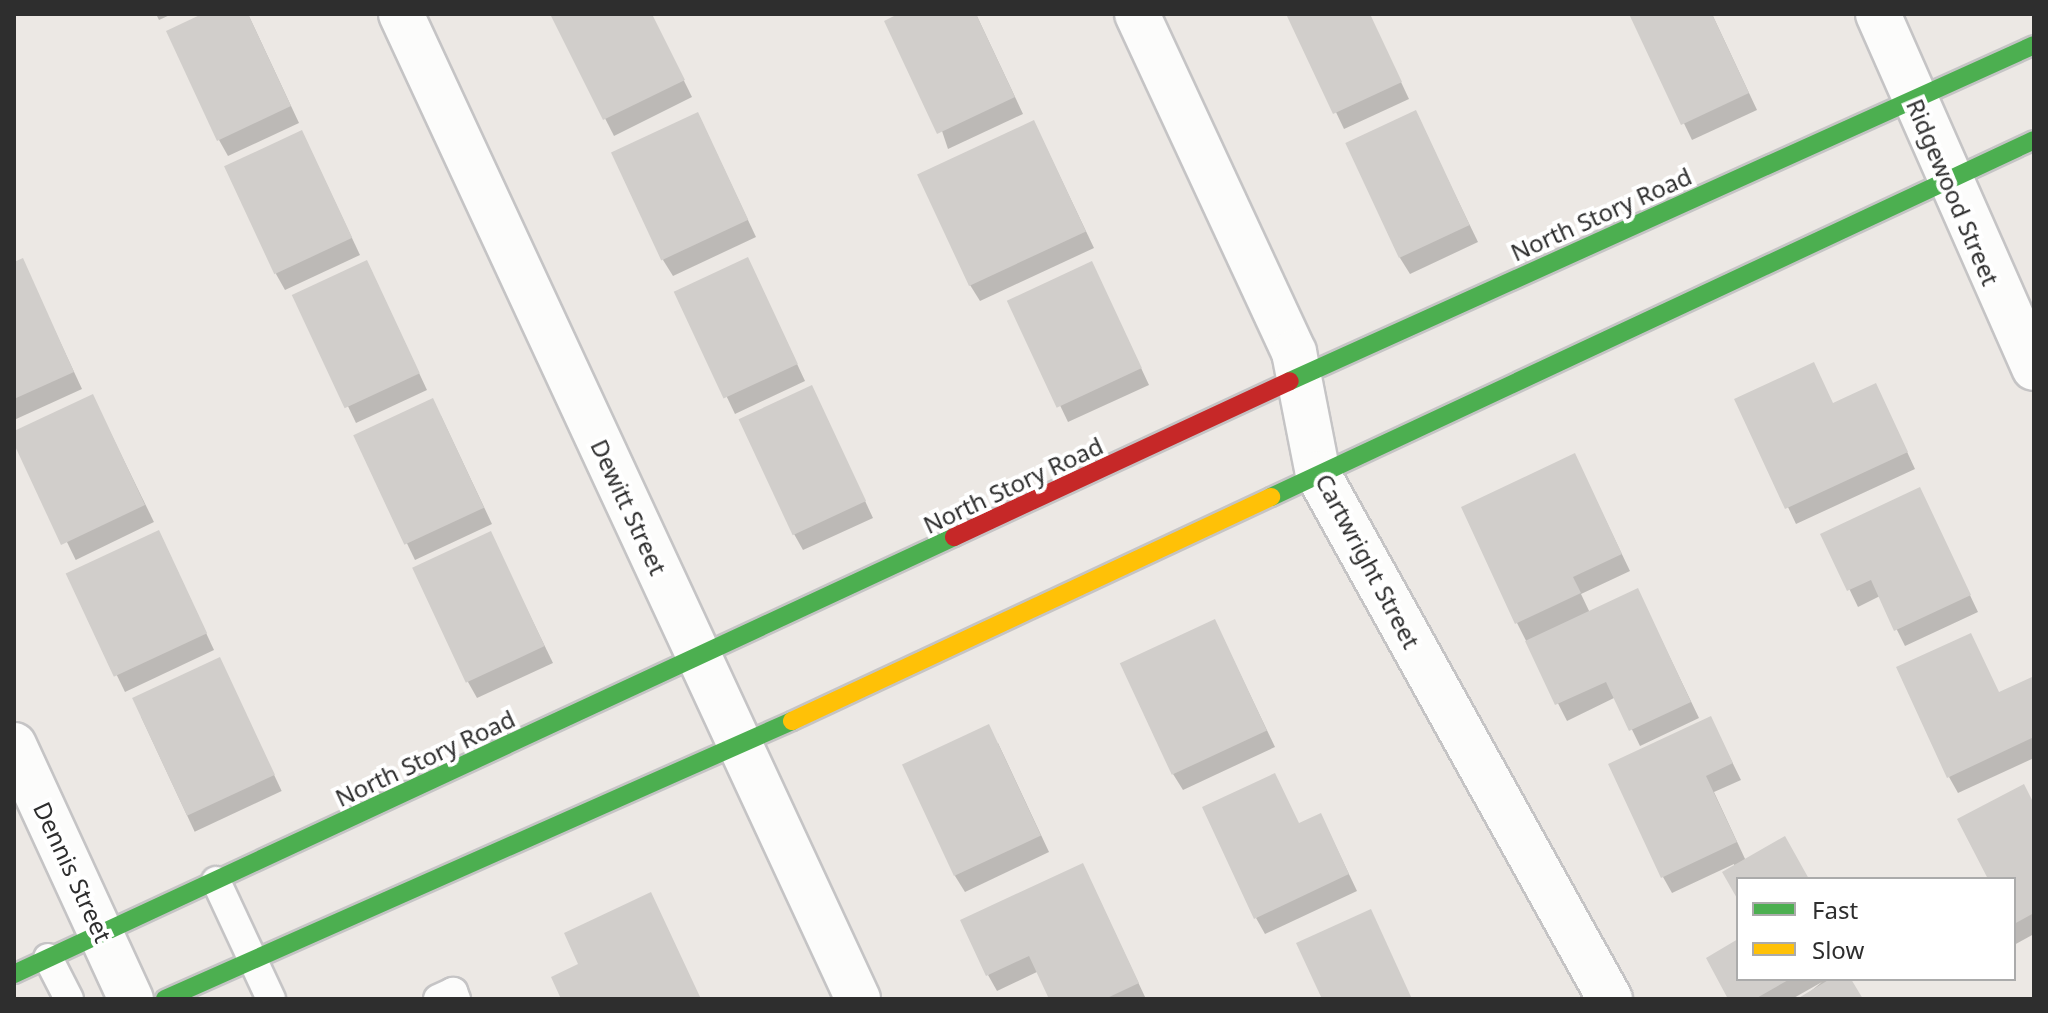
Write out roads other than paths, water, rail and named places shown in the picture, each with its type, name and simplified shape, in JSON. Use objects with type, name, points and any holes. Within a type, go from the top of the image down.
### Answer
[{"type":"main road","name":"North Story Road","points":[[14,974],[1300,376],[2034,45]]},
{"type":"main road","points":[[165,999],[254,957],[740,745],[2034,140]]},
{"type":"street","name":"Dewitt Street","points":[[401,14],[858,999]]},
{"type":"street","name":"Cartwright Street","points":[[1137,14],[1294,352],[1318,474],[1610,999]]},
{"type":"street","name":"Ridgewood Street","points":[[1878,14],[2034,368]]},
{"type":"street","name":"Dennis Street","points":[[14,745],[131,999]]},
{"type":"lane","points":[[216,881],[271,999]]},
{"type":"lane","points":[[48,958],[69,999]]},
{"type":"lane","points":[[438,999],[453,992],[456,999]]}]
